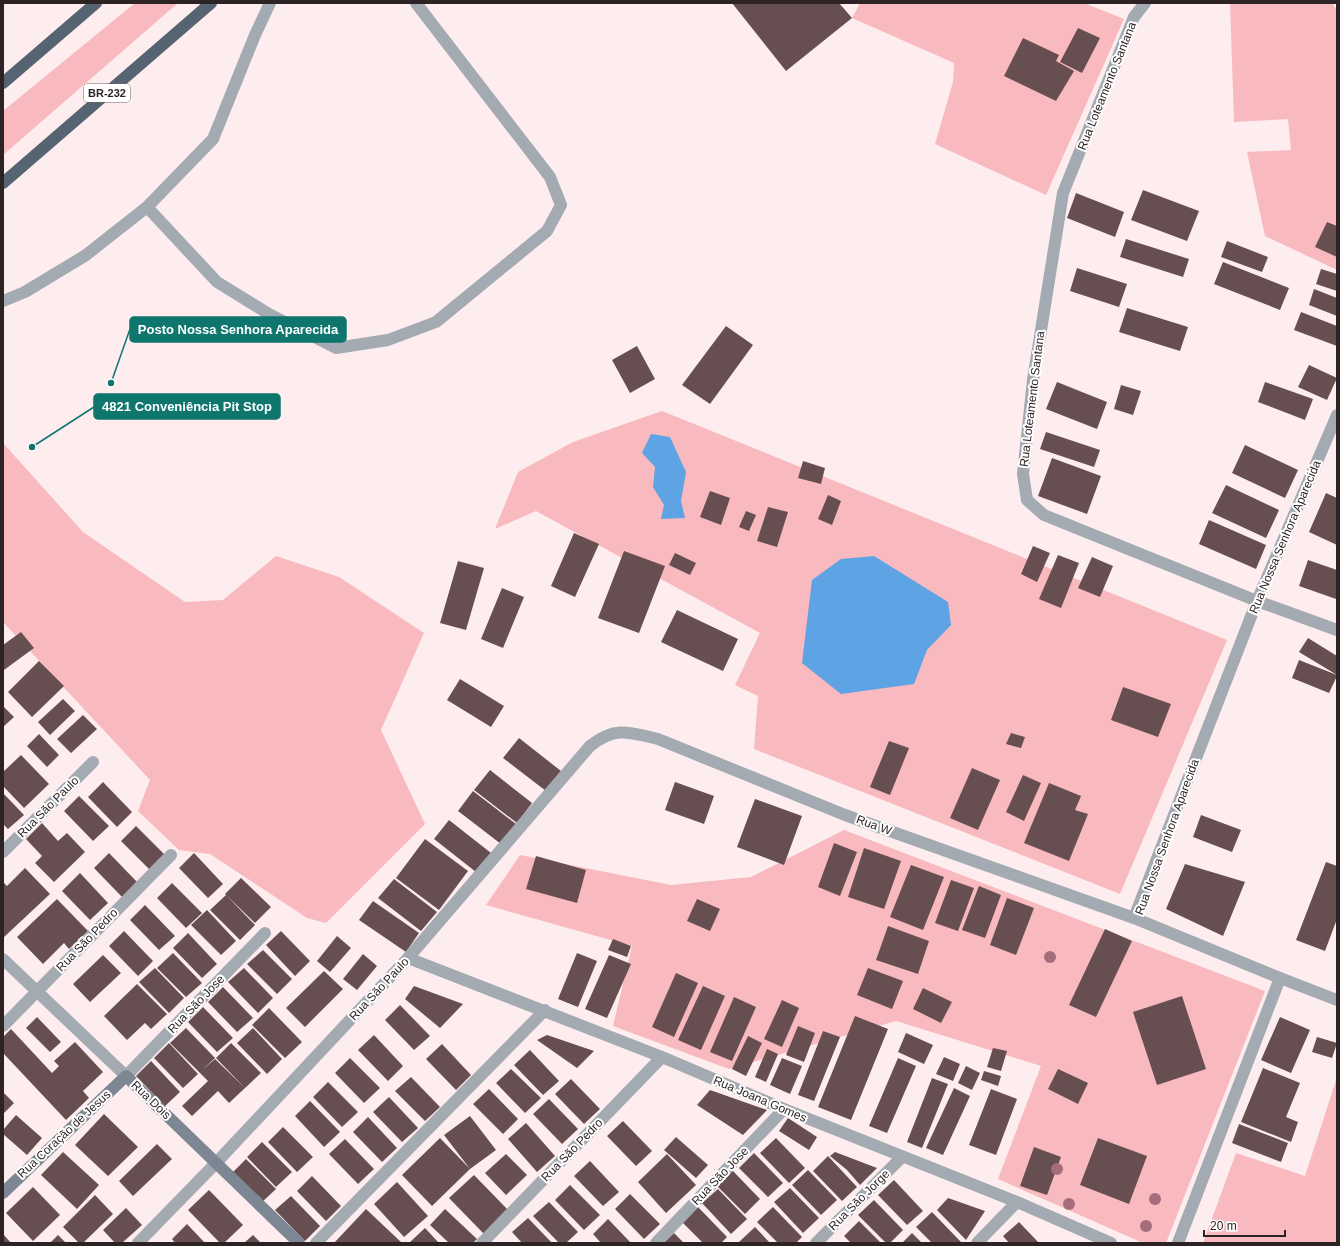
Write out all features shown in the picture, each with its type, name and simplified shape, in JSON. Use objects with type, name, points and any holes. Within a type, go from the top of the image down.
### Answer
[{"type":"highway","points":[[3,83],[96,3]]},
{"type":"highway","name":"BR-232","points":[[3,183],[211,3]]},
{"type":"main road","name":"Rua Dois","points":[[126,1076],[299,1243]]},
{"type":"main road","name":"Rua Coração de Jesus","points":[[3,1193],[126,1076]]},
{"type":"street","points":[[3,301],[25,292],[86,255],[147,207],[213,138],[255,35],[270,3]]},
{"type":"street","points":[[147,207],[217,282],[270,314],[336,348],[388,340],[436,322],[548,230],[561,205],[550,177],[416,3]]},
{"type":"street","name":"Rua Loteamento Santana","points":[[1145,3],[1134,17],[1063,193],[1032,380],[1023,474],[1027,500],[1044,515],[1257,601],[1337,630]]},
{"type":"street","name":"Rua Nossa Senhora Aparecida","points":[[1337,415],[1257,601],[1134,918],[1337,1000]]},
{"type":"street","name":"Rua W","points":[[614,732],[636,734],[658,739],[845,815],[1134,918]]},
{"type":"street","name":"Rua São Paulo","points":[[138,1243],[216,1164],[408,958],[590,746],[602,736],[614,732]]},
{"type":"street","name":"Rua São Paulo","points":[[3,852],[93,762]]},
{"type":"street","name":"Rua São Pedro","points":[[3,1026],[171,855]]},
{"type":"street","name":"Rua São Jose","points":[[126,1076],[265,933]]},
{"type":"street","name":"Rua Joana Gomes","points":[[408,958],[545,1010],[662,1057],[784,1109],[1017,1202],[1111,1243]]},
{"type":"street","name":"Rua Dois","points":[[3,959],[126,1076]]},
{"type":"street","points":[[1178,1243],[1280,978]]},
{"type":"street","points":[[316,1243],[545,1010]]},
{"type":"street","name":"Rua São Pedro","points":[[482,1243],[662,1057]]},
{"type":"street","name":"Rua São Jose","points":[[656,1243],[784,1109]]},
{"type":"street","name":"Rua São Jorge","points":[[816,1243],[902,1157]]},
{"type":"street","points":[[977,1243],[1017,1202]]},
{"type":"shaded area","points":[[135,3],[178,3],[3,155],[3,111]]},
{"type":"shaded area","points":[[860,3],[1084,3],[1124,19],[1046,195],[935,144],[953,82],[954,63],[852,18]]},
{"type":"shaded area","points":[[1230,3],[1332,3],[1337,10],[1337,270],[1265,236],[1247,152],[1291,150],[1288,119],[1234,122]]},
{"type":"shaded area","points":[[662,411],[1227,640],[1120,894],[754,749],[758,696],[735,685],[760,633],[536,511],[495,529],[518,472],[573,442]]},
{"type":"shaded area","points":[[3,443],[83,532],[185,602],[223,600],[276,556],[339,577],[424,633],[381,730],[425,824],[326,923],[307,918],[210,854],[179,850],[138,811],[150,780],[3,622]]},
{"type":"shaded area","points":[[844,830],[1265,991],[1166,1243],[1143,1243],[998,1179],[1041,1066],[896,1021],[729,1069],[613,1026],[632,946],[486,905],[520,855],[671,885],[751,877]]},
{"type":"shaded area","points":[[1337,1077],[1337,1243],[1203,1243],[1236,1153],[1305,1176]]},
{"type":"water","points":[[651,434],[670,437],[686,472],[681,501],[685,518],[661,519],[664,505],[653,487],[655,467],[642,453]]},
{"type":"water","points":[[874,556],[948,602],[951,625],[927,650],[914,684],[841,694],[802,663],[812,580],[841,559]]},
{"type":"building","points":[[732,3],[839,3],[852,18],[786,71]]},
{"type":"building","points":[[1078,28],[1100,38],[1082,73],[1060,62]]},
{"type":"building","points":[[1023,38],[1059,55],[1056,61],[1074,71],[1056,101],[1004,76]]},
{"type":"building","points":[[1143,190],[1199,211],[1187,241],[1131,220]]},
{"type":"building","points":[[1076,193],[1124,212],[1115,237],[1067,218]]},
{"type":"building","points":[[1327,222],[1337,226],[1337,257],[1315,247]]},
{"type":"building","points":[[1126,239],[1189,259],[1183,277],[1120,257]]},
{"type":"building","points":[[1227,241],[1268,257],[1262,272],[1221,257]]},
{"type":"building","points":[[1223,262],[1289,288],[1280,310],[1214,284]]},
{"type":"building","points":[[1077,268],[1127,284],[1119,307],[1070,291]]},
{"type":"building","points":[[1321,269],[1337,274],[1337,291],[1316,284]]},
{"type":"building","points":[[1314,289],[1337,298],[1337,316],[1309,305]]},
{"type":"building","points":[[1127,308],[1188,327],[1180,351],[1119,332]]},
{"type":"building","points":[[1301,312],[1337,326],[1337,346],[1294,330]]},
{"type":"building","points":[[726,326],[753,345],[710,404],[682,385]]},
{"type":"building","points":[[637,346],[655,379],[630,393],[612,360]]},
{"type":"building","points":[[1309,365],[1337,378],[1327,400],[1298,387]]},
{"type":"building","points":[[1057,382],[1107,402],[1097,429],[1046,409]]},
{"type":"building","points":[[1265,382],[1313,399],[1305,420],[1258,402]]},
{"type":"building","points":[[1121,385],[1141,391],[1133,415],[1114,409]]},
{"type":"building","points":[[1046,432],[1100,450],[1094,467],[1040,449]]},
{"type":"building","points":[[1245,445],[1298,470],[1285,498],[1232,473]]},
{"type":"building","points":[[1052,458],[1101,476],[1087,514],[1038,496]]},
{"type":"building","points":[[803,461],[825,468],[821,484],[798,478]]},
{"type":"building","points":[[1226,485],[1279,510],[1266,538],[1212,513]]},
{"type":"building","points":[[710,491],[730,498],[721,525],[700,517]]},
{"type":"building","points":[[1326,493],[1337,498],[1337,545],[1309,532]]},
{"type":"building","points":[[828,495],[841,501],[832,525],[818,519]]},
{"type":"building","points":[[768,507],[788,512],[777,547],[757,541]]},
{"type":"building","points":[[746,511],[756,515],[749,531],[739,527]]},
{"type":"building","points":[[1209,520],[1266,545],[1256,569],[1199,544]]},
{"type":"building","points":[[574,533],[599,544],[575,597],[551,586]]},
{"type":"building","points":[[1033,546],[1050,553],[1037,582],[1021,574]]},
{"type":"building","points":[[624,551],[665,566],[639,633],[598,618]]},
{"type":"building","points":[[675,553],[696,563],[690,575],[669,565]]},
{"type":"building","points":[[1058,555],[1079,563],[1061,608],[1039,599]]},
{"type":"building","points":[[1092,557],[1113,566],[1100,597],[1078,588]]},
{"type":"building","points":[[1308,560],[1337,570],[1336,599],[1299,586]]},
{"type":"building","points":[[458,561],[484,568],[466,630],[440,623]]},
{"type":"building","points":[[502,588],[524,597],[503,648],[481,639]]},
{"type":"building","points":[[677,610],[738,639],[723,671],[661,642]]},
{"type":"building","points":[[21,632],[34,648],[4,670],[3,645]]},
{"type":"building","points":[[1308,638],[1337,656],[1337,675],[1299,652]]},
{"type":"building","points":[[1299,660],[1337,675],[1329,693],[1292,678]]},
{"type":"building","points":[[39,661],[64,686],[32,717],[8,692]]},
{"type":"building","points":[[460,679],[504,706],[491,727],[447,700]]},
{"type":"building","points":[[1123,687],[1171,704],[1158,737],[1111,720]]},
{"type":"building","points":[[63,699],[75,711],[50,735],[38,722]]},
{"type":"building","points":[[3,706],[14,717],[3,727]]},
{"type":"building","points":[[83,715],[97,729],[71,753],[57,739]]},
{"type":"building","points":[[1011,733],[1025,737],[1021,748],[1006,744]]},
{"type":"building","points":[[39,734],[59,755],[47,767],[27,746]]},
{"type":"building","points":[[519,738],[561,771],[546,791],[503,758]]},
{"type":"building","points":[[889,741],[909,748],[890,795],[870,787]]},
{"type":"building","points":[[21,755],[49,784],[24,808],[3,786],[3,772]]},
{"type":"building","points":[[972,768],[1000,780],[978,830],[950,818]]},
{"type":"building","points":[[490,770],[532,803],[517,823],[474,790]]},
{"type":"building","points":[[1023,775],[1041,783],[1024,821],[1006,812]]},
{"type":"building","points":[[103,782],[132,812],[117,827],[88,797]]},
{"type":"building","points":[[675,782],[714,796],[704,824],[665,810]]},
{"type":"building","points":[[1049,783],[1081,796],[1075,810],[1088,814],[1069,861],[1024,843]]},
{"type":"building","points":[[473,791],[516,824],[501,844],[458,811]]},
{"type":"building","points":[[3,793],[24,815],[8,829],[3,824]]},
{"type":"building","points":[[79,796],[109,826],[93,841],[64,811]]},
{"type":"building","points":[[755,799],[802,816],[784,865],[737,847]]},
{"type":"building","points":[[1201,815],[1241,830],[1232,852],[1193,837]]},
{"type":"building","points":[[449,820],[491,853],[476,872],[434,839]]},
{"type":"building","points":[[42,823],[58,841],[67,833],[85,852],[54,882],[35,863],[42,856],[26,839]]},
{"type":"building","points":[[136,826],[166,856],[151,871],[121,841]]},
{"type":"building","points":[[425,839],[468,871],[439,910],[396,878]]},
{"type":"building","points":[[834,843],[857,852],[840,896],[818,887]]},
{"type":"building","points":[[864,848],[901,861],[884,909],[848,897]]},
{"type":"building","points":[[109,853],[138,883],[123,898],[94,868]]},
{"type":"building","points":[[194,853],[223,884],[208,898],[179,868]]},
{"type":"building","points":[[536,856],[586,870],[577,903],[526,889]]},
{"type":"building","points":[[1326,862],[1337,866],[1337,919],[1325,951],[1296,940]]},
{"type":"building","points":[[1185,864],[1245,882],[1223,936],[1166,909]]},
{"type":"building","points":[[911,865],[944,877],[923,930],[890,917]]},
{"type":"building","points":[[25,868],[50,894],[3,938],[3,882],[7,886]]},
{"type":"building","points":[[80,873],[108,903],[90,920],[62,891]]},
{"type":"building","points":[[241,878],[271,907],[255,923],[225,894]]},
{"type":"building","points":[[394,879],[437,912],[421,931],[378,898]]},
{"type":"building","points":[[951,880],[974,888],[958,931],[935,923]]},
{"type":"building","points":[[172,883],[202,913],[186,928],[157,898]]},
{"type":"building","points":[[979,886],[1001,895],[985,938],[962,930]]},
{"type":"building","points":[[226,895],[255,925],[240,940],[210,910]]},
{"type":"building","points":[[1007,898],[1034,908],[1016,955],[990,945]]},
{"type":"building","points":[[57,899],[88,931],[69,949],[64,943],[43,964],[17,937]]},
{"type":"building","points":[[697,899],[720,909],[710,931],[687,921]]},
{"type":"building","points":[[373,901],[419,933],[406,952],[359,920]]},
{"type":"building","points":[[145,905],[175,936],[159,950],[130,920]]},
{"type":"building","points":[[207,910],[236,941],[221,955],[191,925]]},
{"type":"building","points":[[888,926],[929,941],[918,974],[876,960]]},
{"type":"building","points":[[1105,929],[1132,941],[1096,1017],[1069,1005]]},
{"type":"building","points":[[124,931],[153,961],[138,976],[109,946]]},
{"type":"building","points":[[281,931],[310,961],[295,976],[266,945]]},
{"type":"building","points":[[188,933],[217,964],[202,978],[173,948]]},
{"type":"building","points":[[337,936],[351,948],[330,972],[317,961]]},
{"type":"building","points":[[613,939],[631,946],[627,957],[608,950]]},
{"type":"building","points":[[263,950],[292,979],[277,994],[247,964]]},
{"type":"building","points":[[173,953],[202,983],[186,997],[157,968]]},
{"type":"building","points":[[577,953],[597,961],[578,1007],[558,999]]},
{"type":"building","points":[[363,954],[377,966],[357,990],[343,979]]},
{"type":"building","points":[[103,955],[121,973],[90,1002],[73,984]]},
{"type":"building","points":[[609,955],[631,964],[607,1018],[585,1009]]},
{"type":"building","points":[[155,968],[184,998],[169,1013],[139,982]]},
{"type":"building","points":[[244,968],[273,998],[258,1013],[228,982]]},
{"type":"building","points":[[868,968],[903,981],[892,1009],[857,995]]},
{"type":"building","points":[[324,971],[343,989],[305,1027],[286,1008]]},
{"type":"building","points":[[676,973],[698,983],[674,1037],[652,1027]]},
{"type":"building","points":[[137,984],[167,1014],[151,1029],[145,1023],[127,1040],[104,1016]]},
{"type":"building","points":[[414,986],[463,1004],[440,1028],[405,999]]},
{"type":"building","points":[[703,986],[725,996],[701,1050],[678,1040]]},
{"type":"building","points":[[223,987],[253,1018],[237,1032],[208,1002]]},
{"type":"building","points":[[923,988],[952,1002],[941,1023],[913,1009]]},
{"type":"building","points":[[1182,996],[1206,1069],[1157,1085],[1133,1012]]},
{"type":"building","points":[[734,997],[756,1007],[732,1061],[710,1052]]},
{"type":"building","points":[[782,1000],[799,1008],[782,1047],[764,1039]]},
{"type":"building","points":[[400,1005],[430,1036],[414,1050],[385,1020]]},
{"type":"building","points":[[203,1007],[233,1038],[217,1052],[188,1022]]},
{"type":"building","points":[[269,1008],[302,1042],[285,1058],[252,1025]]},
{"type":"building","points":[[855,1016],[888,1029],[851,1120],[818,1107]]},
{"type":"building","points":[[37,1017],[61,1042],[50,1052],[26,1028]]},
{"type":"building","points":[[1280,1017],[1310,1030],[1291,1073],[1261,1060]]},
{"type":"building","points":[[798,1026],[815,1033],[804,1062],[786,1055]]},
{"type":"building","points":[[186,1028],[215,1058],[202,1070],[215,1059],[245,1088],[229,1103],[218,1091],[192,1116],[182,1106],[208,1081],[170,1043]]},
{"type":"building","points":[[253,1028],[282,1059],[267,1074],[237,1043]]},
{"type":"building","points":[[11,1029],[52,1073],[59,1066],[54,1061],[75,1042],[103,1072],[83,1091],[89,1098],[66,1120],[3,1053],[3,1037]]},
{"type":"building","points":[[823,1031],[840,1037],[814,1101],[798,1095]]},
{"type":"building","points":[[906,1033],[933,1045],[924,1064],[898,1052]]},
{"type":"building","points":[[374,1035],[403,1066],[388,1081],[358,1050]]},
{"type":"building","points":[[547,1035],[594,1051],[577,1068],[537,1040]]},
{"type":"building","points":[[748,1036],[762,1043],[746,1076],[732,1069]]},
{"type":"building","points":[[1317,1037],[1337,1043],[1332,1058],[1312,1052]]},
{"type":"building","points":[[169,1043],[198,1074],[183,1088],[154,1058]]},
{"type":"building","points":[[231,1043],[261,1073],[245,1088],[216,1058]]},
{"type":"building","points":[[442,1044],[471,1075],[456,1090],[426,1059]]},
{"type":"building","points":[[993,1048],[1007,1051],[1001,1071],[987,1067]]},
{"type":"building","points":[[767,1049],[778,1054],[766,1082],[755,1077]]},
{"type":"building","points":[[530,1050],[559,1081],[543,1095],[514,1065]]},
{"type":"building","points":[[944,1057],[960,1064],[953,1081],[936,1074]]},
{"type":"building","points":[[350,1058],[380,1088],[364,1103],[335,1073]]},
{"type":"building","points":[[782,1058],[802,1066],[790,1094],[770,1085]]},
{"type":"building","points":[[898,1058],[916,1066],[887,1133],[869,1126]]},
{"type":"building","points":[[151,1061],[180,1092],[165,1106],[136,1076]]},
{"type":"building","points":[[966,1066],[980,1073],[972,1090],[958,1083]]},
{"type":"building","points":[[1263,1068],[1300,1083],[1286,1117],[1298,1122],[1291,1142],[1241,1122]]},
{"type":"building","points":[[511,1069],[541,1098],[525,1113],[496,1083]]},
{"type":"building","points":[[1058,1069],[1088,1083],[1078,1104],[1048,1089]]},
{"type":"building","points":[[984,1071],[1001,1076],[998,1086],[981,1080]]},
{"type":"building","points":[[411,1077],[440,1107],[425,1121],[395,1091]]},
{"type":"building","points":[[932,1078],[948,1084],[922,1148],[907,1142]]},
{"type":"building","points":[[571,1079],[600,1109],[584,1124],[555,1094]]},
{"type":"building","points":[[328,1082],[358,1112],[342,1127],[313,1097]]},
{"type":"building","points":[[954,1088],[970,1096],[943,1155],[926,1148]]},
{"type":"building","points":[[489,1089],[518,1119],[503,1134],[473,1104]]},
{"type":"building","points":[[991,1089],[1017,1099],[996,1155],[969,1145]]},
{"type":"building","points":[[710,1090],[767,1110],[743,1135],[697,1105]]},
{"type":"building","points":[[3,1092],[14,1103],[3,1114]]},
{"type":"building","points":[[389,1097],[418,1128],[402,1142],[373,1112]]},
{"type":"building","points":[[549,1099],[578,1129],[562,1144],[533,1114]]},
{"type":"building","points":[[310,1101],[340,1132],[324,1147],[295,1116]]},
{"type":"building","points":[[104,1114],[138,1147],[108,1176],[75,1145]]},
{"type":"building","points":[[16,1115],[42,1138],[27,1155],[3,1134],[3,1130]]},
{"type":"building","points":[[470,1116],[496,1150],[470,1169],[444,1135]]},
{"type":"building","points":[[368,1117],[397,1148],[382,1162],[353,1132]]},
{"type":"building","points":[[788,1118],[817,1137],[809,1150],[779,1131]]},
{"type":"building","points":[[623,1121],[652,1151],[636,1166],[607,1136]]},
{"type":"building","points":[[526,1123],[555,1156],[537,1172],[508,1139]]},
{"type":"building","points":[[1239,1124],[1288,1143],[1281,1162],[1232,1143]]},
{"type":"building","points":[[283,1127],[313,1157],[297,1172],[268,1142]]},
{"type":"building","points":[[676,1137],[708,1165],[696,1178],[664,1150]]},
{"type":"building","points":[[440,1138],[470,1169],[432,1206],[402,1175]]},
{"type":"building","points":[[776,1138],[805,1168],[789,1183],[760,1153]]},
{"type":"building","points":[[1098,1138],[1147,1156],[1129,1204],[1080,1185]]},
{"type":"building","points":[[345,1139],[374,1169],[358,1184],[329,1154]]},
{"type":"building","points":[[262,1142],[292,1172],[276,1187],[247,1157]]},
{"type":"building","points":[[157,1144],[172,1159],[133,1196],[119,1181]]},
{"type":"building","points":[[1034,1147],[1061,1157],[1047,1195],[1020,1186]]},
{"type":"building","points":[[63,1152],[99,1185],[77,1209],[41,1175]]},
{"type":"building","points":[[835,1152],[877,1168],[860,1185],[847,1170],[830,1156]]},
{"type":"building","points":[[754,1153],[783,1183],[768,1197],[739,1168]]},
{"type":"building","points":[[506,1154],[527,1175],[506,1195],[485,1173]]},
{"type":"building","points":[[667,1154],[696,1185],[666,1213],[638,1182]]},
{"type":"building","points":[[828,1156],[857,1187],[842,1201],[813,1171]]},
{"type":"building","points":[[246,1159],[276,1189],[260,1204],[231,1174]]},
{"type":"building","points":[[590,1161],[619,1192],[603,1206],[574,1176]]},
{"type":"building","points":[[731,1169],[760,1199],[745,1214],[715,1184]]},
{"type":"building","points":[[808,1170],[837,1200],[821,1215],[792,1185]]},
{"type":"building","points":[[474,1175],[509,1211],[484,1234],[449,1198]]},
{"type":"building","points":[[312,1176],[341,1206],[326,1221],[297,1191]]},
{"type":"building","points":[[894,1180],[923,1211],[907,1225],[878,1195]]},
{"type":"building","points":[[397,1182],[428,1216],[404,1237],[374,1204]]},
{"type":"building","points":[[570,1185],[600,1215],[584,1230],[555,1200]]},
{"type":"building","points":[[33,1187],[60,1215],[33,1241],[6,1213]]},
{"type":"building","points":[[790,1188],[819,1218],[803,1233],[774,1202]]},
{"type":"building","points":[[718,1189],[747,1219],[731,1234],[702,1203]]},
{"type":"building","points":[[209,1190],[243,1225],[224,1243],[220,1243],[188,1210]]},
{"type":"building","points":[[630,1194],[660,1224],[644,1239],[615,1209]]},
{"type":"building","points":[[95,1195],[113,1214],[83,1243],[79,1243],[63,1227]]},
{"type":"building","points":[[291,1196],[320,1226],[305,1241],[275,1210]]},
{"type":"building","points":[[948,1198],[985,1211],[966,1240],[937,1210]]},
{"type":"building","points":[[874,1200],[903,1230],[890,1243],[886,1243],[858,1215]]},
{"type":"building","points":[[549,1202],[578,1232],[566,1243],[559,1243],[533,1216]]},
{"type":"building","points":[[698,1207],[727,1237],[721,1243],[703,1243],[682,1222]]},
{"type":"building","points":[[773,1207],[802,1237],[796,1243],[778,1243],[757,1222]]},
{"type":"building","points":[[126,1208],[142,1225],[122,1243],[115,1243],[103,1230]]},
{"type":"building","points":[[366,1209],[402,1243],[334,1243]]},
{"type":"building","points":[[445,1209],[477,1239],[473,1243],[449,1243],[430,1225]]},
{"type":"building","points":[[932,1212],[961,1242],[960,1243],[932,1243],[916,1227]]},
{"type":"building","points":[[528,1218],[552,1243],[522,1243],[512,1232]]},
{"type":"building","points":[[608,1219],[631,1243],[601,1243],[593,1234]]},
{"type":"building","points":[[859,1221],[881,1243],[851,1243],[844,1236]]},
{"type":"building","points":[[1019,1222],[1039,1243],[1009,1243],[1003,1236]]},
{"type":"building","points":[[187,1224],[205,1243],[175,1243],[172,1239]]},
{"type":"building","points":[[755,1227],[770,1243],[739,1242]]},
{"type":"building","points":[[425,1228],[439,1243],[409,1243]]},
{"type":"building","points":[[674,1233],[684,1243],[663,1243]]},
{"type":"building","points":[[912,1233],[922,1243],[902,1243]]},
{"type":"building","points":[[3,1234],[11,1243],[3,1243]]},
{"type":"building","points":[[58,1235],[66,1243],[50,1243]]},
{"type":"building","points":[[253,1235],[261,1243],[244,1243]]},
{"type":"place","name":"Posto Nossa Senhora Aparecida","points":[[111,383]]},
{"type":"place","name":"4821 Conveniência Pit Stop","points":[[32,447]]}]
